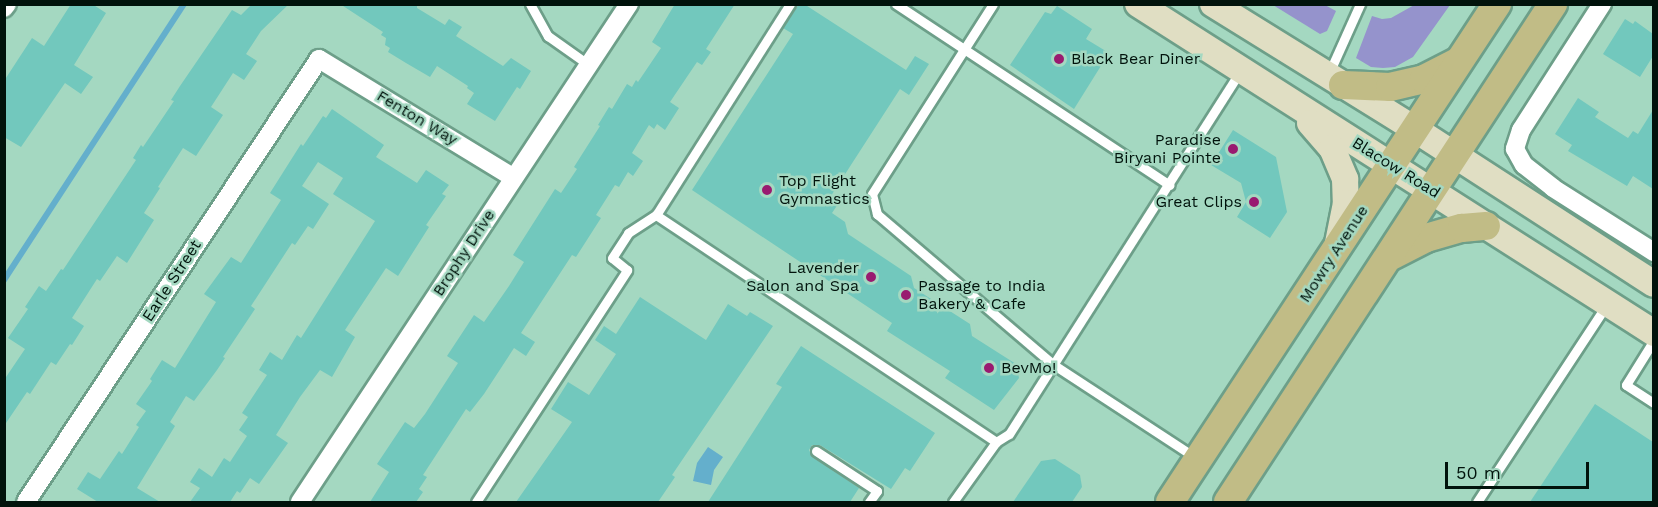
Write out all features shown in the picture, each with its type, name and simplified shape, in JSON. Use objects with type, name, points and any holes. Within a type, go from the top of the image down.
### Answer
[{"type":"main road","name":"Blacow Road","points":[[1138,4],[1653,333]]},
{"type":"main road","name":"Mowry Avenue","points":[[1170,502],[1497,4]]},
{"type":"main road","points":[[1228,502],[1553,4]]},
{"type":"main road","points":[[1229,11],[1456,155],[1653,284]]},
{"type":"main road","points":[[1335,80],[1390,87],[1424,79],[1461,60]]},
{"type":"main road","points":[[1274,91],[1310,123],[1332,148],[1340,164],[1345,179],[1346,203],[1337,249]]},
{"type":"main road","points":[[1389,257],[1426,238],[1462,228],[1486,226]]},
{"type":"main road","points":[[1180,502],[1198,460]]},
{"type":"street","name":"Brophy Drive","points":[[300,502],[629,4]]},
{"type":"street","points":[[1602,4],[1521,130],[1515,149],[1524,165],[1553,188],[1653,252]]},
{"type":"street","name":"Fenton Way","points":[[319,59],[514,178]]},
{"type":"street","name":"Earle Street","points":[[26,502],[319,59]]},
{"type":"lane","points":[[530,4],[548,36],[589,65]]},
{"type":"lane","points":[[476,502],[627,270],[612,258],[617,250],[628,233],[656,215],[790,4]]},
{"type":"lane","points":[[896,4],[1169,185]]},
{"type":"lane","points":[[993,4],[872,194],[877,214],[1054,365],[1198,460]]},
{"type":"lane","points":[[1335,80],[1360,4]]},
{"type":"lane","points":[[953,502],[996,442],[1009,434],[1241,70]]},
{"type":"lane","points":[[656,215],[996,442]]},
{"type":"lane","points":[[1477,502],[1607,303]]},
{"type":"lane","points":[[1653,340],[1626,385],[1653,403]]},
{"type":"lane","points":[[816,451],[877,491],[869,502]]},
{"type":"shaded area","points":[[1416,4],[1450,5],[1413,57],[1395,67],[1383,68],[1371,67],[1356,58],[1372,16],[1382,19],[1391,18]]},
{"type":"shaded area","points":[[1273,5],[1325,5],[1336,11],[1327,31],[1320,34]]},
{"type":"shaded area","points":[[708,447],[723,457],[714,470],[711,485],[693,481],[697,463]]},
{"type":"building","points":[[71,4],[92,4],[106,13],[74,65],[93,77],[81,94],[65,83],[21,147],[4,137],[4,81],[32,38],[44,46]]},
{"type":"building","points":[[252,4],[289,4],[261,31],[246,54],[257,61],[244,80],[233,73],[211,107],[223,115],[196,156],[183,148],[158,187],[160,188],[144,213],[154,220],[127,263],[117,256],[100,281],[97,279],[72,318],[84,326],[72,345],[70,344],[56,365],[51,362],[30,394],[27,392],[4,426],[4,380],[25,349],[8,338],[28,309],[25,307],[39,286],[46,291],[61,269],[63,270],[136,160],[133,158],[141,145],[143,147],[174,101],[171,100],[180,86],[232,10],[241,15]]},
{"type":"building","points":[[340,4],[417,4],[417,8],[445,25],[449,19],[462,27],[456,36],[503,66],[511,58],[531,71],[520,89],[517,87],[495,121],[467,104],[474,93],[467,88],[468,86],[437,66],[430,77],[388,52],[390,48],[385,45],[386,38],[381,35],[383,32]]},
{"type":"building","points":[[675,4],[735,4],[706,49],[711,52],[702,65],[697,62],[670,102],[679,108],[665,130],[657,124],[654,129],[649,125],[632,153],[643,161],[633,176],[628,172],[619,187],[615,185],[596,215],[601,218],[576,257],[572,255],[521,333],[535,342],[526,356],[514,348],[470,412],[466,409],[423,475],[427,477],[419,489],[423,492],[416,502],[370,502],[389,472],[377,464],[405,422],[414,428],[425,414],[458,363],[447,356],[474,315],[484,322],[509,286],[524,262],[513,255],[555,189],[561,193],[577,169],[574,167],[609,107],[612,109],[627,84],[632,87],[636,80],[638,82],[661,48],[652,42]]},
{"type":"building","points":[[799,4],[804,4],[906,70],[915,56],[929,64],[909,95],[900,89],[829,199],[838,204],[832,213],[845,222],[848,234],[911,276],[914,288],[970,324],[972,336],[1016,364],[1019,378],[994,410],[945,378],[950,371],[887,331],[892,323],[692,190],[793,34],[783,28]]},
{"type":"building","name":"Black Bear Diner","points":[[1057,6],[1092,29],[1086,39],[1109,53],[1074,109],[1010,65],[1045,12],[1051,14]]},
{"type":"building","points":[[1625,19],[1633,24],[1635,21],[1653,34],[1653,56],[1640,77],[1603,54]]},
{"type":"building","points":[[1578,98],[1599,112],[1595,117],[1628,138],[1633,131],[1638,134],[1653,110],[1653,189],[1633,176],[1627,186],[1568,151],[1572,145],[1555,134]]},
{"type":"building","points":[[332,109],[384,145],[376,157],[417,183],[426,170],[449,185],[442,194],[446,196],[426,225],[429,227],[398,276],[386,268],[345,330],[355,337],[332,377],[320,370],[276,435],[288,443],[259,484],[250,478],[240,493],[237,491],[230,502],[190,502],[200,488],[190,482],[199,468],[212,477],[224,458],[230,462],[247,436],[239,430],[248,417],[242,413],[267,375],[259,370],[270,352],[282,360],[297,335],[301,338],[375,221],[333,194],[343,178],[318,162],[302,186],[329,204],[313,229],[308,226],[295,245],[292,243],[251,306],[255,309],[217,370],[194,401],[186,396],[170,422],[175,426],[137,488],[160,502],[98,502],[77,489],[88,472],[100,479],[119,451],[122,454],[139,427],[136,425],[146,411],[136,404],[152,381],[150,379],[162,360],[175,368],[216,302],[204,294],[231,257],[241,263],[281,200],[270,193],[301,144],[303,146],[323,116],[326,118]]},
{"type":"building","points":[[1233,130],[1276,157],[1287,212],[1270,238],[1237,217],[1246,202],[1241,183],[1211,165]]},
{"type":"building","points":[[640,297],[706,340],[728,304],[747,316],[750,312],[773,326],[672,475],[675,477],[658,502],[516,502],[572,422],[551,409],[568,382],[589,395],[616,354],[595,340],[604,326],[616,334]]},
{"type":"building","points":[[801,346],[935,433],[910,471],[905,468],[891,489],[820,445],[812,445],[809,450],[812,456],[859,488],[850,502],[708,502],[782,387],[776,384]]},
{"type":"building","points":[[1595,404],[1653,442],[1653,502],[1530,502]]},
{"type":"building","points":[[1055,459],[1080,475],[1082,487],[1072,502],[1013,502],[1041,461]]},
{"type":"waterway","points":[[4,280],[184,4]]},
{"type":"place","name":"Black Bear Diner","points":[[1059,59]]},
{"type":"place","name":"Paradise Biryani Pointe","points":[[1233,149]]},
{"type":"place","name":"Top Flight Gymnastics","points":[[767,190]]},
{"type":"place","name":"Great Clips","points":[[1254,202]]},
{"type":"place","name":"Lavender Salon and Spa","points":[[871,277]]},
{"type":"place","name":"Passage to India Bakery & Cafe","points":[[906,295]]},
{"type":"place","name":"BevMo!","points":[[989,368]]}]
